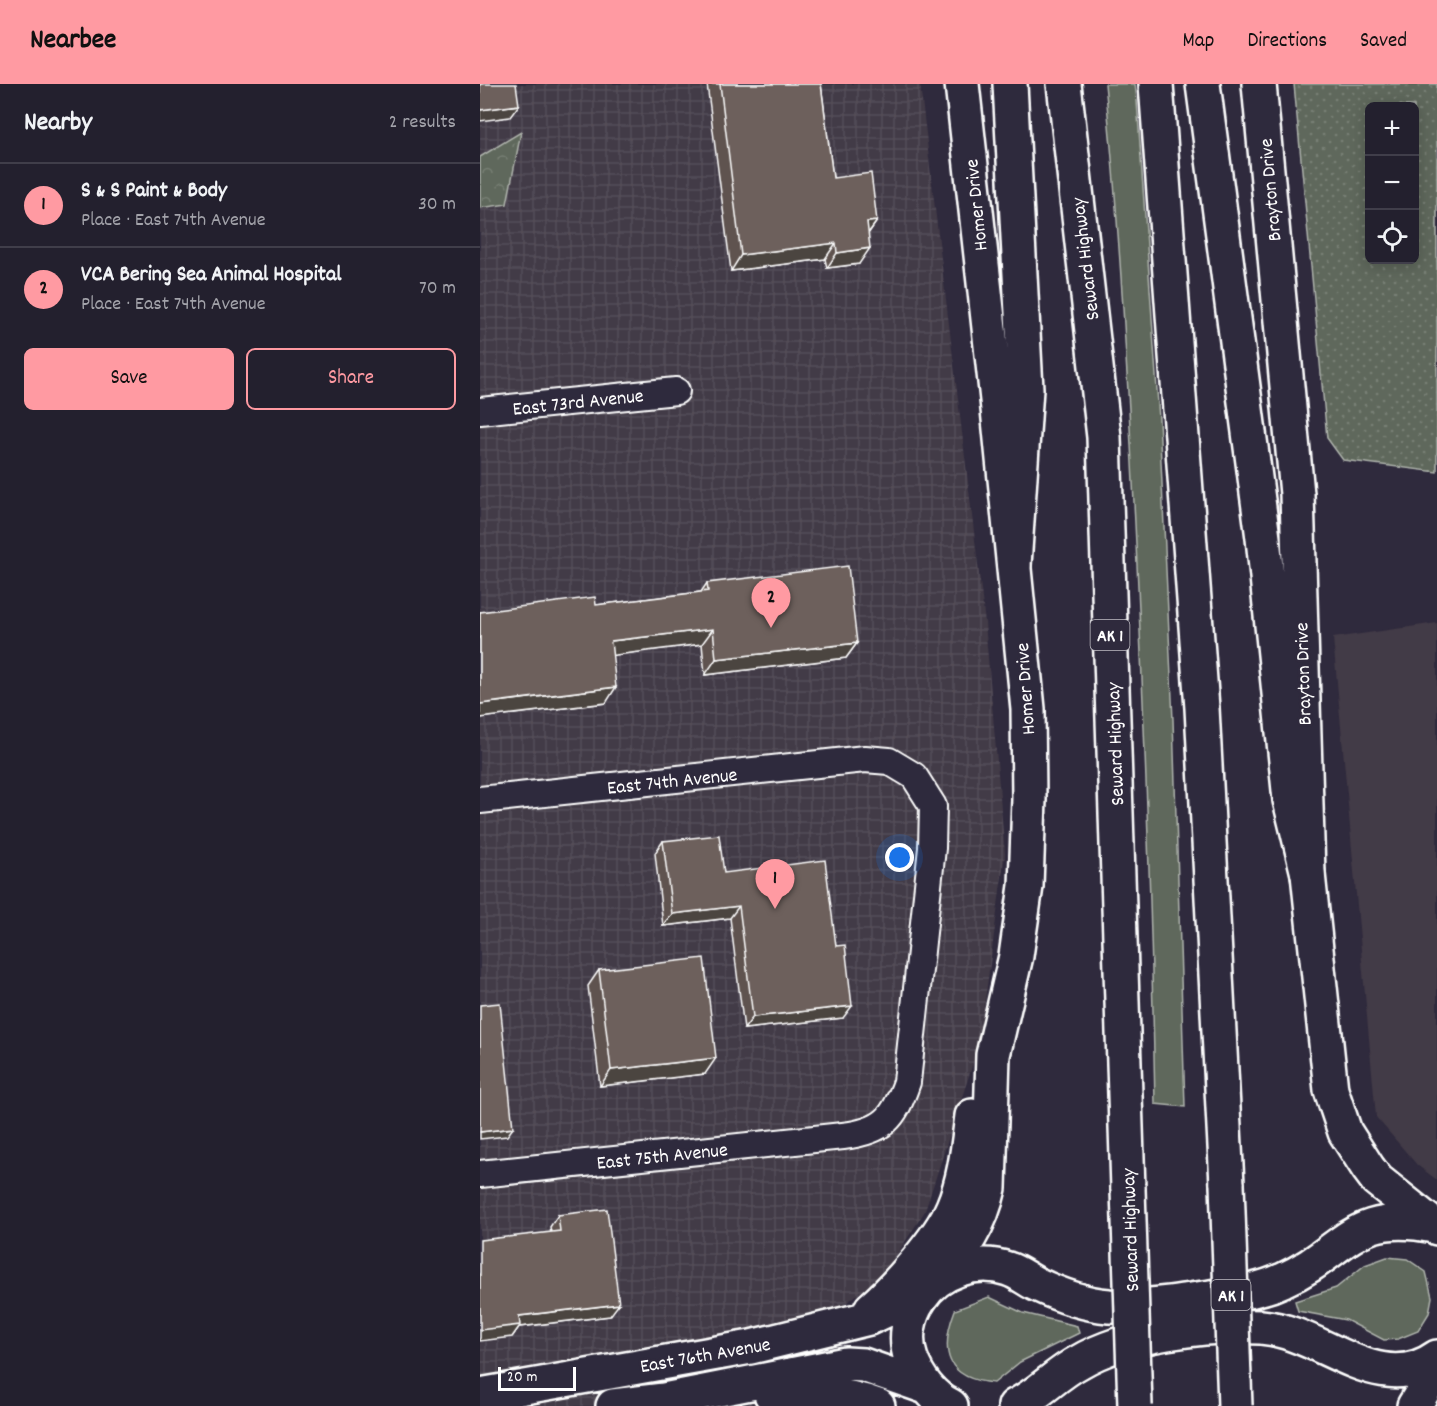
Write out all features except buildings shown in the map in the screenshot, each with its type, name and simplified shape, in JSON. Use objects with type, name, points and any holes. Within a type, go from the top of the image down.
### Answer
[{"type":"main road","name":"Homer Drive","points":[[931,1286],[965,1247],[985,1208],[989,1188],[993,1055],[1016,956],[1026,886],[1028,832],[1028,709],[962,84]]},
{"type":"main road","points":[[1010,84],[1026,389],[1014,566]]},
{"type":"main road","name":"Seward Highway","points":[[1064,84],[1104,437],[1136,1406]]},
{"type":"main road","name":"AK 1","points":[[1156,84],[1202,696],[1227,1184],[1235,1406]]},
{"type":"main road","points":[[1203,84],[1263,538],[1290,800],[1308,874]]},
{"type":"main road","name":"Brayton Drive","points":[[1259,84],[1298,494],[1308,874],[1328,1066],[1337,1113],[1356,1152],[1377,1180],[1435,1227]]},
{"type":"main road","points":[[850,1324],[884,1298],[952,1210],[964,1173],[977,1096],[993,1055]]},
{"type":"main road","name":"East 76th Avenue","points":[[480,1395],[751,1347],[850,1324],[931,1286],[965,1267],[1007,1268],[1035,1283],[1081,1300],[1108,1306],[1166,1303],[1256,1290],[1283,1280],[1345,1238],[1366,1227],[1394,1222],[1435,1227]]},
{"type":"main road","points":[[931,1286],[915,1306],[907,1332],[910,1356],[942,1400]]},
{"type":"main road","points":[[1015,1406],[1063,1371],[1100,1351],[1176,1333],[1227,1327],[1263,1328],[1309,1340],[1365,1366],[1382,1370],[1409,1370],[1437,1357]]},
{"type":"main road","name":"East 76th Avenue","points":[[613,1406],[664,1400],[846,1364],[863,1365],[942,1400]]},
{"type":"main road","points":[[1414,1406],[1437,1368]]},
{"type":"main road","points":[[664,1400],[809,1391],[834,1393],[878,1406]]},
{"type":"street","name":"East 73rd Avenue","points":[[480,411],[676,391]]},
{"type":"street","name":"East 74th Avenue","points":[[480,800],[865,759],[889,762],[914,776],[933,806],[932,848],[907,1082],[897,1109],[879,1126],[860,1134],[843,1136]]},
{"type":"street","name":"East 75th Avenue","points":[[480,1174],[843,1136]]},
{"type":"shaded area","points":[[480,84],[920,84],[985,623],[1005,854],[979,1045],[925,1211],[883,1276],[803,1334],[816,1406],[480,1406]]},
{"type":"shaded area","points":[[1437,623],[1437,1180],[1417,1165],[1376,1117],[1333,638]]},
{"type":"green space","points":[[1105,84],[1135,84],[1137,101],[1159,419],[1173,720],[1185,1107],[1155,1104],[1149,863],[1136,543],[1121,273]]},
{"type":"green space","points":[[1294,84],[1437,84],[1437,472],[1343,460],[1327,438]]},
{"type":"green space","points":[[521,132],[507,204],[480,208],[480,157]]},
{"type":"green space","points":[[1387,1257],[1407,1259],[1426,1272],[1432,1297],[1429,1313],[1418,1331],[1398,1339],[1384,1340],[1346,1320],[1298,1311],[1295,1301],[1336,1288],[1365,1265]]},
{"type":"green space","points":[[989,1297],[1023,1313],[1077,1326],[1079,1333],[1020,1362],[994,1383],[965,1376],[950,1361],[948,1339],[950,1325],[955,1310]]},
{"type":"place","name":"VCA Bering Sea Animal Hospital","points":[[771,628]]},
{"type":"place","name":"S & S Paint & Body","points":[[775,909]]}]
